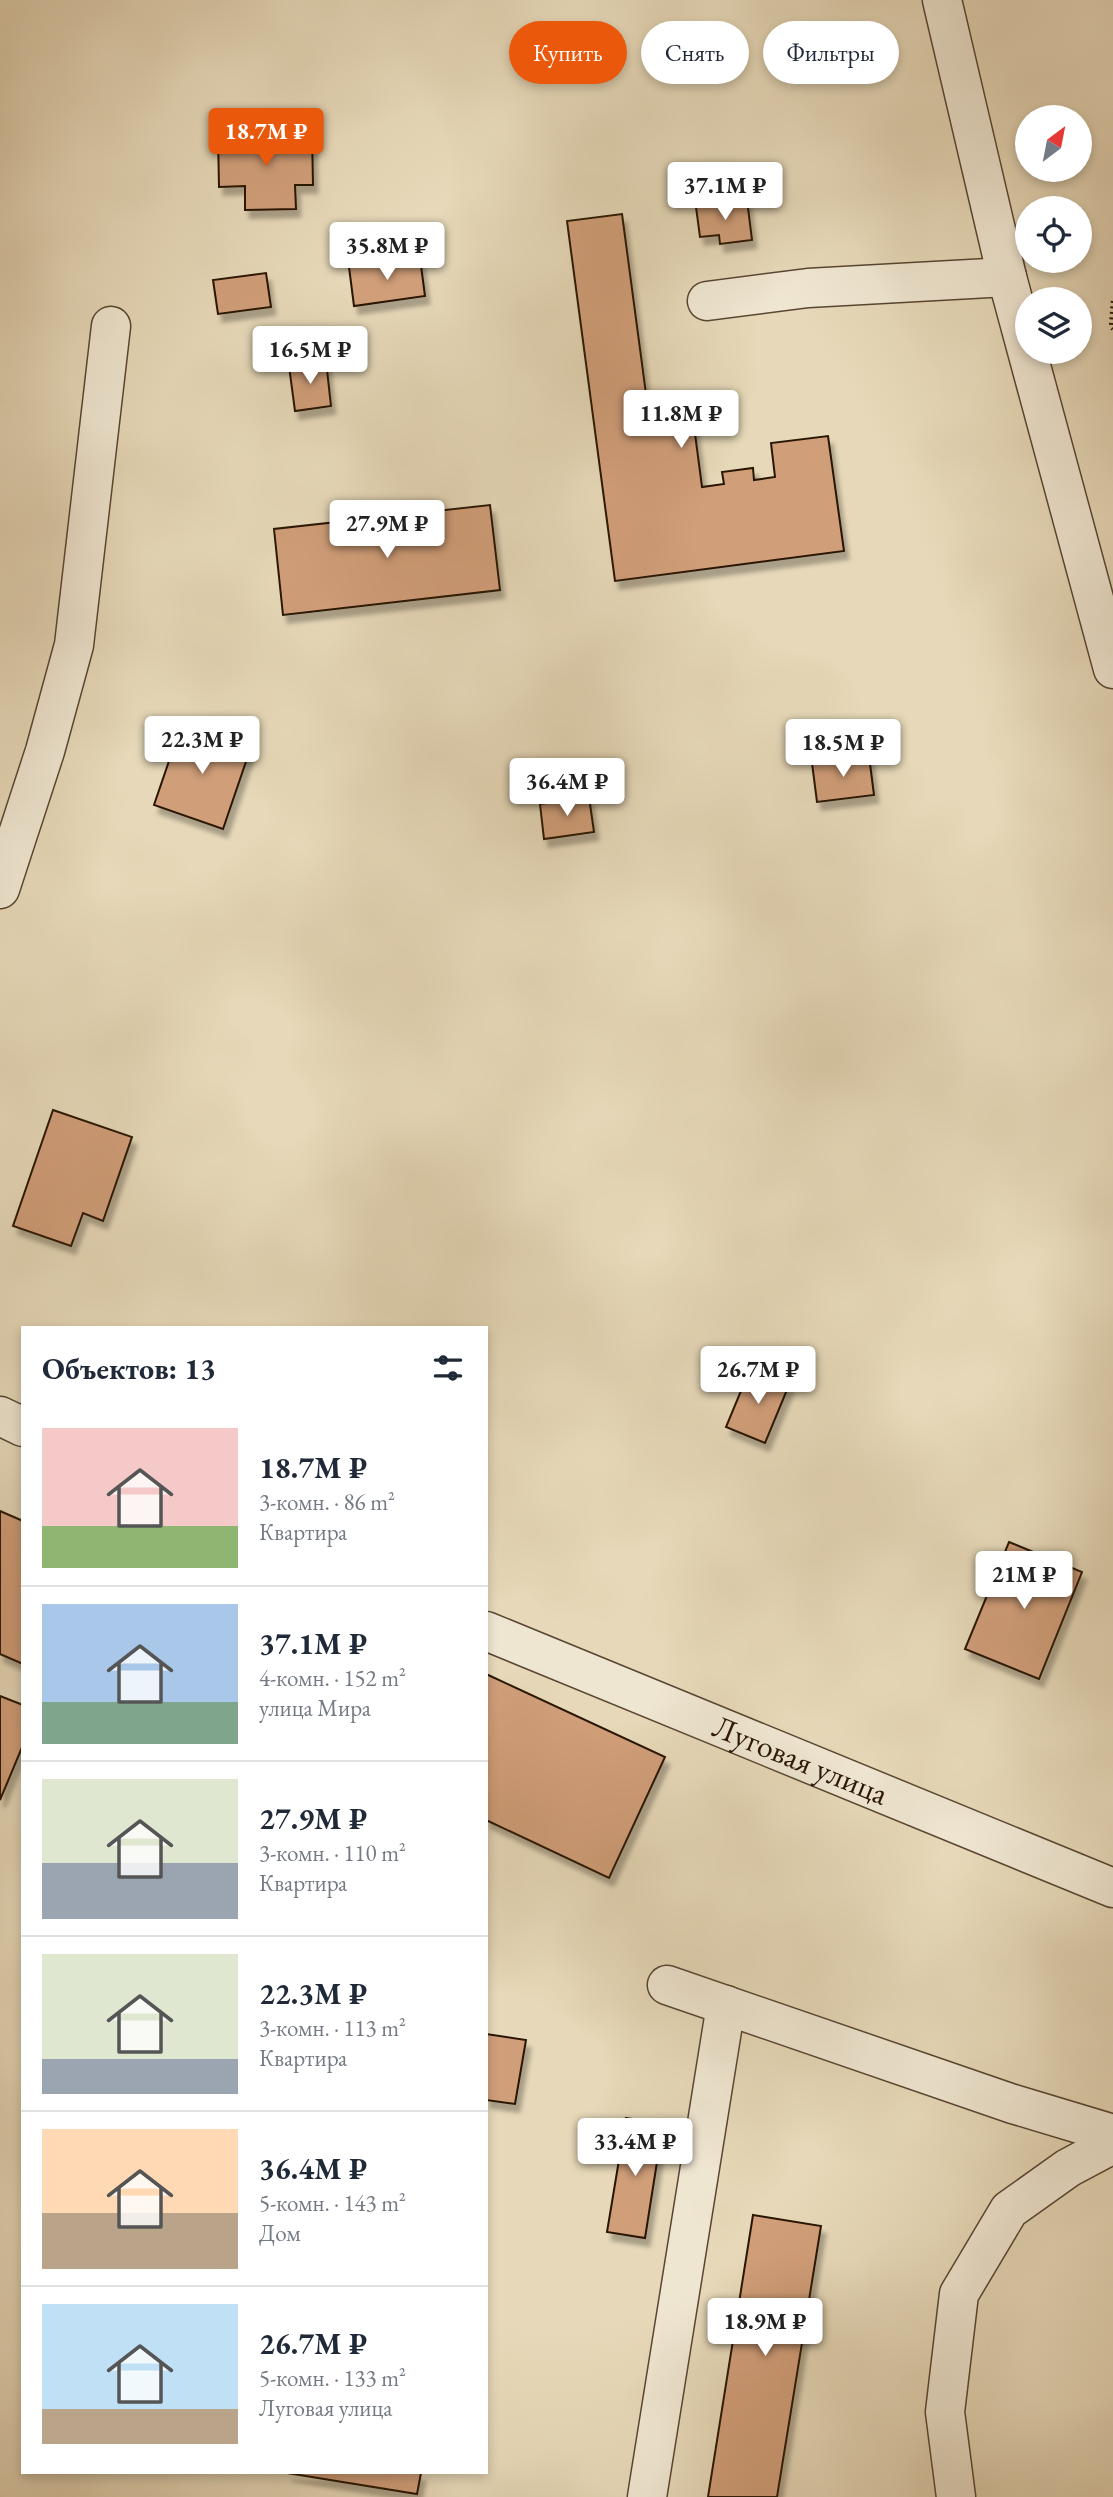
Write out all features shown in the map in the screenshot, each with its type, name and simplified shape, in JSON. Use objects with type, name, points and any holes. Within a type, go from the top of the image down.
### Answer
[{"type":"street","points":[[942,0],[1007,276],[1113,669]]},
{"type":"street","points":[[707,301],[808,288],[1007,276]]},
{"type":"street","points":[[0,889],[45,751],[74,645],[111,326]]},
{"type":"street","points":[[0,1416],[21,1426]]},
{"type":"street","name":"Луговая улица","points":[[488,1632],[1113,1888]]},
{"type":"street","points":[[667,1985],[1013,2104],[1113,2134]]},
{"type":"street","points":[[647,2497],[726,2005]]},
{"type":"street","points":[[956,2497],[945,2412],[960,2294],[1009,2210],[1069,2168],[1113,2144]]},
{"type":"path","points":[[1113,301],[1113,329]]},
{"type":"building","points":[[312,134],[313,185],[295,185],[296,209],[245,210],[245,186],[219,187],[218,136]]},
{"type":"building","points":[[747,200],[752,240],[720,244],[719,235],[700,237],[696,207]]},
{"type":"building","points":[[622,214],[648,409],[665,407],[668,429],[694,426],[702,487],[724,484],[722,472],[753,468],[754,480],[775,477],[771,443],[828,436],[844,551],[615,581],[567,221]]},
{"type":"building","points":[[420,258],[425,296],[354,306],[349,267]]},
{"type":"building","points":[[266,273],[271,307],[218,314],[213,280]]},
{"type":"building","points":[[326,361],[331,406],[295,411],[289,366]]},
{"type":"building","points":[[490,505],[500,590],[283,615],[274,529]]},
{"type":"building","points":[[182,723],[251,747],[223,829],[154,805]]},
{"type":"building","points":[[869,756],[874,795],[817,802],[812,763]]},
{"type":"building","points":[[589,797],[594,832],[544,839],[540,804]]},
{"type":"building","points":[[53,1110],[132,1137],[103,1221],[83,1213],[71,1246],[13,1226]]},
{"type":"building","points":[[750,1369],[789,1385],[765,1443],[726,1427]]},
{"type":"building","points":[[0,1511],[21,1520],[21,1663],[0,1654]]},
{"type":"building","points":[[1009,1542],[1082,1572],[1039,1679],[965,1649]]},
{"type":"building","points":[[488,1675],[665,1757],[609,1878],[488,1821]]},
{"type":"building","points":[[0,1696],[21,1704],[21,1750],[0,1800]]},
{"type":"building","points":[[488,2034],[526,2040],[515,2104],[488,2100]]},
{"type":"building","points":[[626,2118],[663,2124],[645,2238],[607,2232]]},
{"type":"building","points":[[753,2215],[821,2226],[777,2497],[708,2497]]},
{"type":"building","points":[[293,2474],[421,2474],[417,2494]]}]
